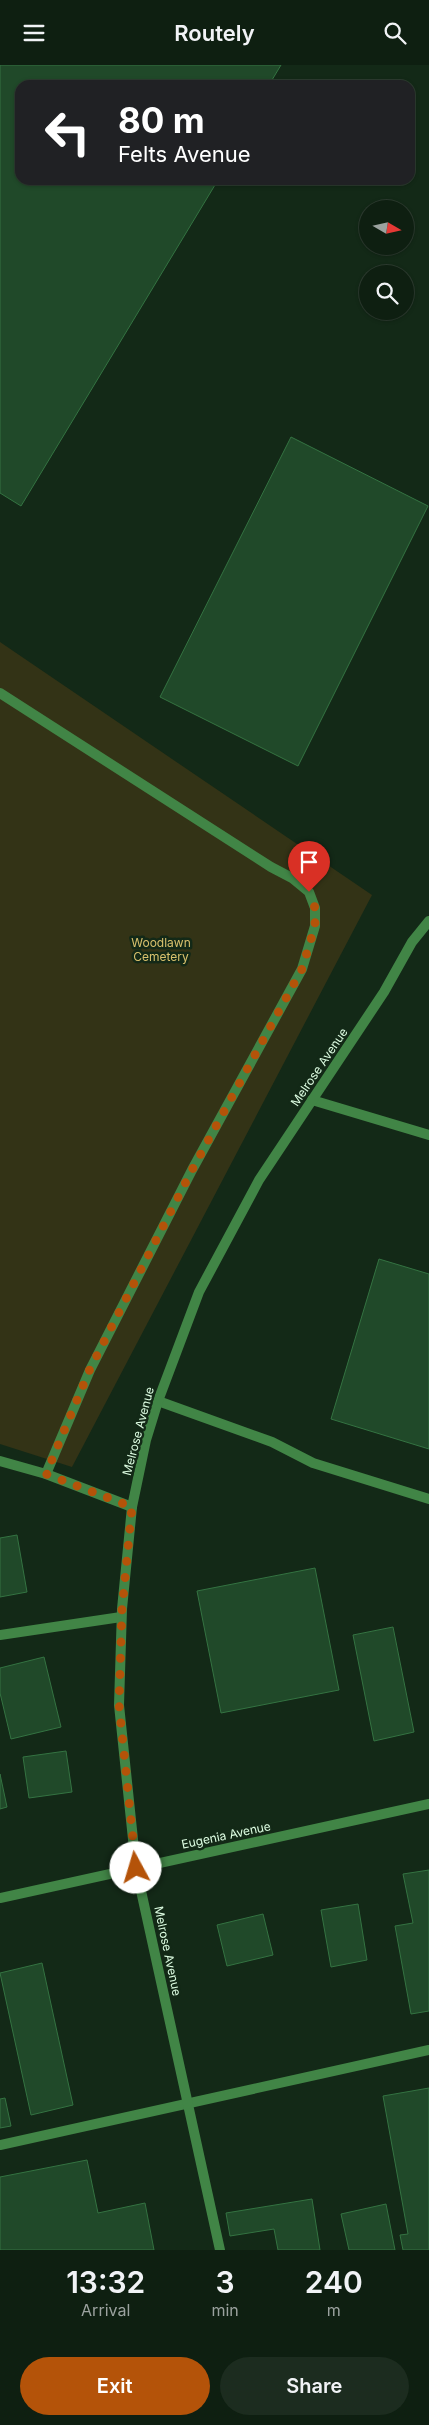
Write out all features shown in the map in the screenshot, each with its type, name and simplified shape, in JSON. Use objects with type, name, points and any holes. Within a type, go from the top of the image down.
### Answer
[{"type":"street","points":[[0,693],[271,867],[292,878],[309,892],[315,908],[315,926],[302,969],[192,1170],[90,1369],[46,1474]]},
{"type":"street","name":"Melrose Avenue","points":[[220,2250],[136,1868],[119,1705],[122,1617],[132,1507],[146,1440],[158,1401],[198,1292],[227,1235],[259,1180],[384,992],[412,943],[429,921]]},
{"type":"street","points":[[312,1100],[429,1135]]},
{"type":"street","points":[[158,1401],[272,1442],[313,1463],[429,1499]]},
{"type":"street","points":[[0,1461],[46,1474],[132,1507]]},
{"type":"street","points":[[0,1635],[122,1617]]},
{"type":"street","name":"Eugenia Avenue","points":[[0,1898],[429,1804]]},
{"type":"street","points":[[0,2145],[429,2050]]},
{"type":"green space","name":"Woodlawn Cemetery","points":[[0,642],[372,895],[72,1467],[0,1444]]},
{"type":"building","points":[[0,65],[281,65],[272,80],[15,80],[15,185],[215,185],[21,506],[0,493]]},
{"type":"building","points":[[291,437],[428,506],[298,766],[160,697]]},
{"type":"building","points":[[379,1259],[429,1274],[429,1449],[331,1419]]},
{"type":"building","points":[[17,1535],[27,1592],[0,1597],[0,1538]]},
{"type":"building","points":[[315,1568],[339,1690],[221,1713],[197,1591]]},
{"type":"building","points":[[393,1627],[414,1732],[374,1741],[353,1635]]},
{"type":"building","points":[[44,1657],[61,1727],[11,1739],[0,1693],[0,1668]]},
{"type":"building","points":[[66,1751],[72,1792],[29,1798],[23,1757]]},
{"type":"building","points":[[0,1774],[7,1807],[0,1809]]},
{"type":"building","points":[[429,1870],[429,2011],[411,2014],[395,1926],[413,1923],[403,1874]]},
{"type":"building","points":[[358,1904],[367,1960],[331,1967],[321,1910]]},
{"type":"building","points":[[263,1914],[273,1955],[227,1966],[217,1925]]},
{"type":"building","points":[[42,1963],[73,2105],[31,2115],[0,1973]]},
{"type":"building","points":[[429,2088],[429,2250],[403,2250],[400,2235],[408,2234],[383,2096]]},
{"type":"building","points":[[5,2098],[11,2126],[0,2128],[0,2099]]},
{"type":"building","points":[[87,2160],[98,2213],[145,2203],[154,2250],[0,2250],[0,2177]]},
{"type":"building","points":[[312,2199],[320,2250],[278,2250],[274,2229],[230,2236],[226,2213]]},
{"type":"building","points":[[386,2204],[395,2250],[349,2250],[341,2214]]},
{"type":"route","points":[[136,1868],[119,1705],[122,1609],[132,1507],[46,1474],[90,1369],[192,1170],[302,969],[315,926],[315,908],[309,892]]}]
